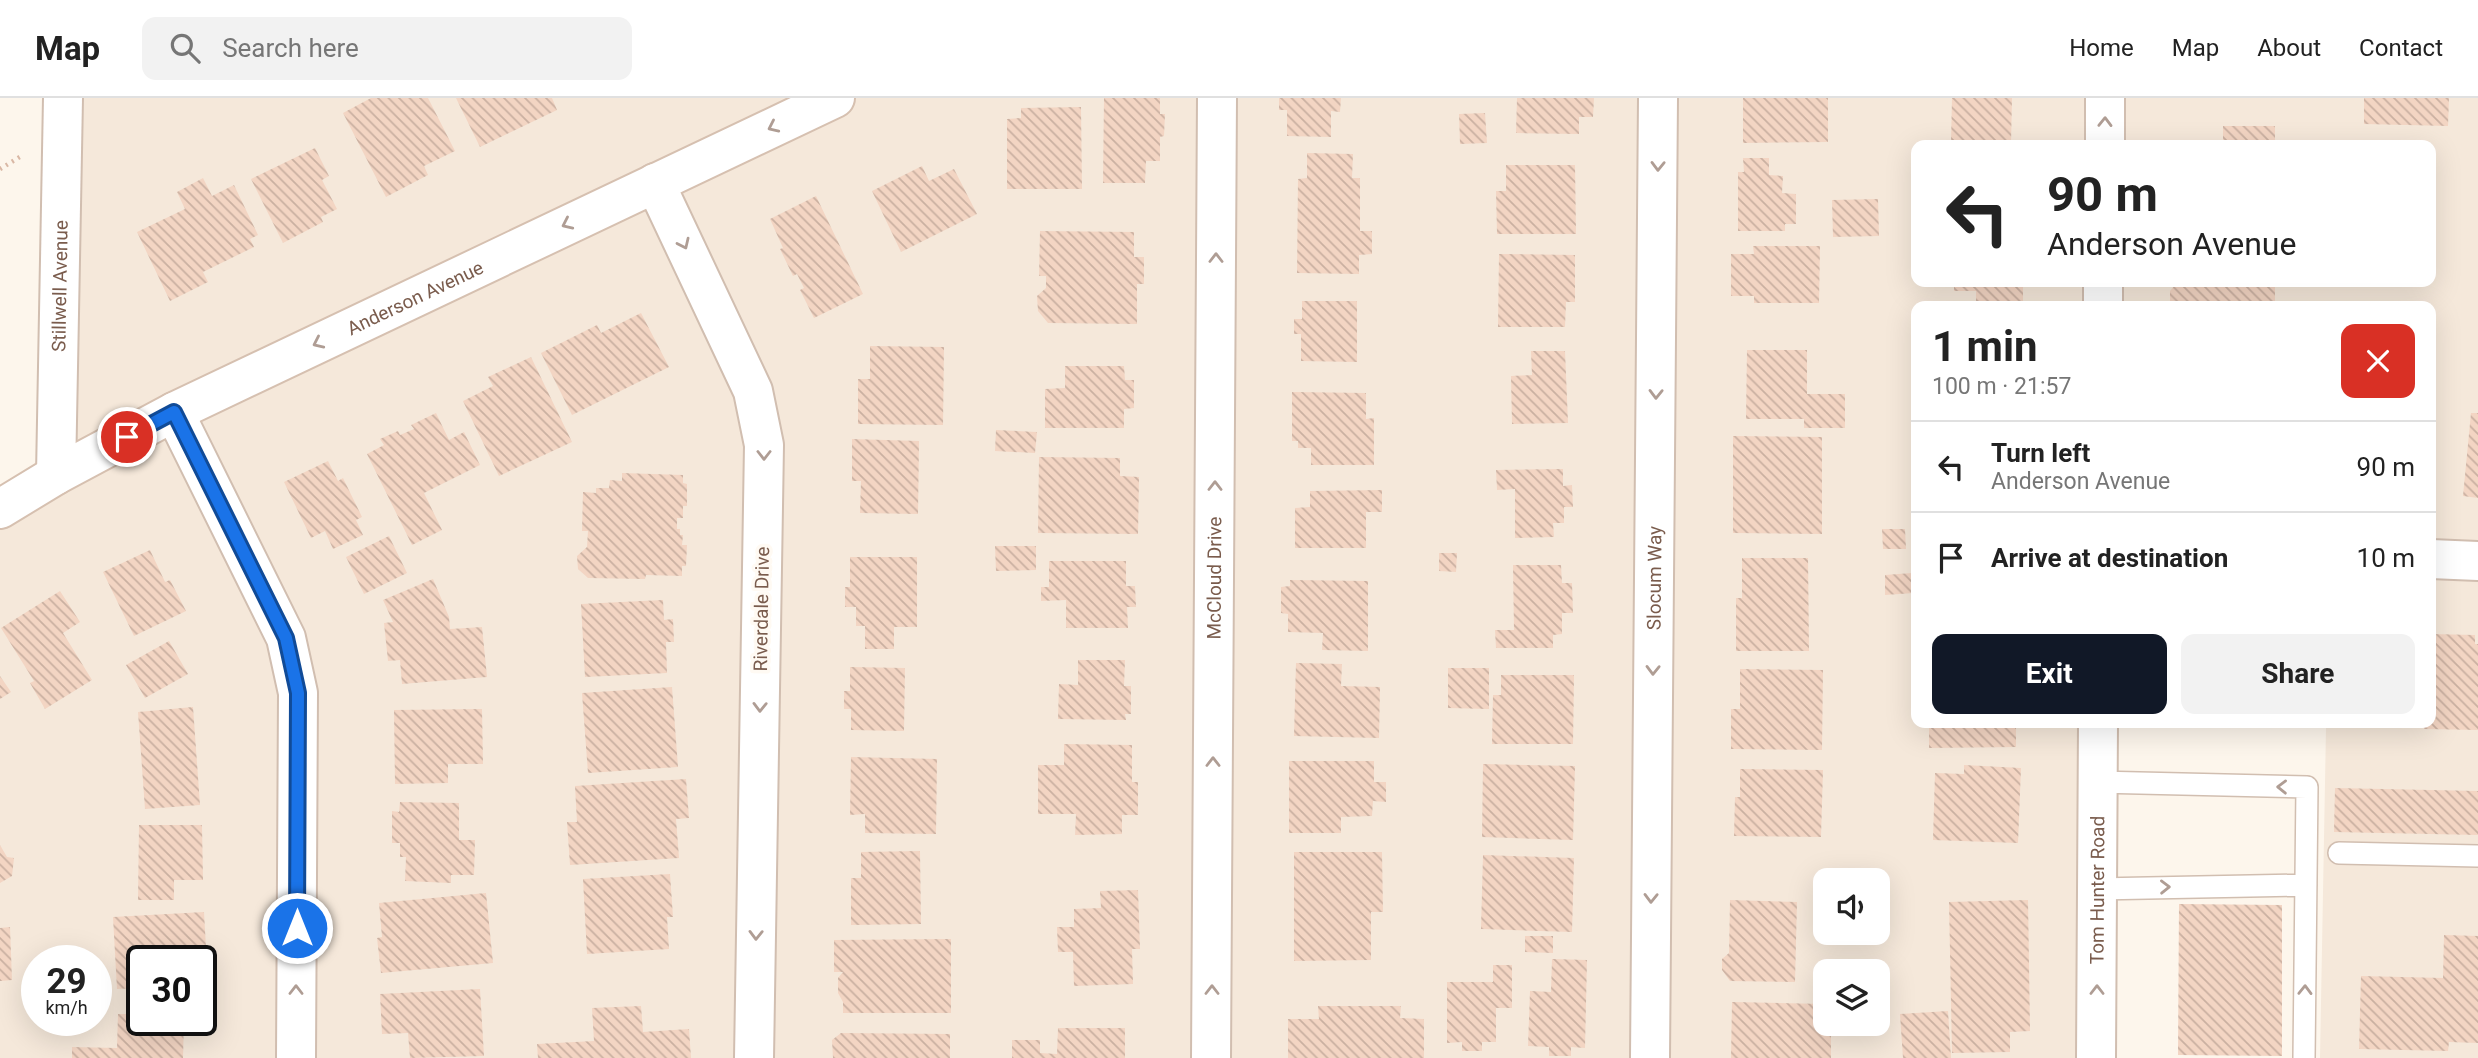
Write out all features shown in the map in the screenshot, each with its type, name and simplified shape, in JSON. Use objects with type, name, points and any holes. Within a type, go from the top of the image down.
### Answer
[{"type":"street","name":"Stillwell Avenue","points":[[56,475],[63,98]]},
{"type":"street","name":"Anderson Avenue","points":[[0,509],[56,475],[174,412],[835,98]]},
{"type":"street","name":"McCloud Drive","points":[[1211,1058],[1217,98]]},
{"type":"street","name":"Slocum Way","points":[[1650,1058],[1658,98]]},
{"type":"street","points":[[2105,98],[2105,140]]},
{"type":"street","name":"Riverdale Drive","points":[[655,183],[753,391],[764,445],[754,1058]]},
{"type":"street","points":[[174,412],[286,638],[298,693],[296,1058]]},
{"type":"street","points":[[2436,559],[2478,561]]},
{"type":"street","name":"Tom Hunter Road","points":[[2096,1058],[2098,728]]},
{"type":"lane","points":[[2097,782],[2307,787],[2304,1058]]},
{"type":"lane","points":[[2339,853],[2478,856]]},
{"type":"lane","points":[[2097,889],[2306,885]]},
{"type":"shaded area","points":[[63,98],[2478,98],[2478,1058],[2320,1058],[2326,728],[2436,728],[2436,301],[1911,301],[1911,728],[2098,728],[2096,1058],[0,1058],[0,509],[56,475]]},
{"type":"building","points":[[371,98],[428,98],[455,151],[424,166],[428,175],[386,197],[343,113]]},
{"type":"building","points":[[456,98],[552,98],[557,110],[480,147]]},
{"type":"building","points":[[1104,98],[1160,98],[1160,114],[1165,114],[1164,136],[1160,137],[1160,161],[1146,161],[1145,183],[1103,183]]},
{"type":"building","points":[[1279,98],[1341,98],[1340,112],[1331,111],[1331,137],[1287,136],[1287,110],[1279,110]]},
{"type":"building","points":[[1517,98],[1594,98],[1593,117],[1579,117],[1579,134],[1516,133]]},
{"type":"building","points":[[1743,98],[1828,98],[1828,142],[1743,143]]},
{"type":"building","points":[[1952,98],[2012,98],[2011,140],[1951,140]]},
{"type":"building","points":[[2364,98],[2449,98],[2448,126],[2364,124]]},
{"type":"building","points":[[1081,107],[1082,189],[1007,189],[1007,119],[1021,118],[1021,108]]},
{"type":"building","points":[[1485,113],[1487,143],[1460,144],[1459,114]]},
{"type":"building","points":[[2223,126],[2275,126],[2275,140],[2223,140]]},
{"type":"building","points":[[315,148],[329,176],[322,180],[337,209],[321,217],[323,222],[283,243],[251,179]]},
{"type":"building","points":[[1307,153],[1353,154],[1352,178],[1360,178],[1360,231],[1372,231],[1372,254],[1359,255],[1359,274],[1297,273],[1298,179],[1307,178]]},
{"type":"building","points":[[1743,158],[1769,158],[1769,175],[1783,176],[1782,193],[1796,194],[1796,224],[1785,224],[1785,231],[1738,231],[1738,172],[1744,172]]},
{"type":"building","points":[[1506,165],[1575,165],[1576,234],[1497,234],[1496,191],[1506,191]]},
{"type":"building","points":[[922,166],[929,181],[954,169],[977,214],[901,252],[872,191]]},
{"type":"building","points":[[203,178],[212,196],[234,185],[258,235],[250,239],[254,247],[203,272],[208,282],[170,301],[137,232],[185,209],[177,192]]},
{"type":"building","points":[[816,196],[863,294],[814,318],[800,290],[804,288],[797,274],[793,276],[780,249],[783,248],[770,219]]},
{"type":"building","points":[[1878,199],[1879,236],[1833,237],[1832,200]]},
{"type":"building","points":[[1040,231],[1134,232],[1134,257],[1144,257],[1144,284],[1137,284],[1137,324],[1048,323],[1038,311],[1037,296],[1046,288],[1046,276],[1039,276]]},
{"type":"building","points":[[1753,246],[1820,246],[1819,303],[1754,303],[1754,296],[1731,296],[1731,254],[1754,254]]},
{"type":"building","points":[[1499,254],[1575,255],[1575,302],[1566,302],[1565,327],[1498,327]]},
{"type":"building","points":[[1954,287],[2023,287],[2023,301],[1976,301],[1976,291],[1954,291]]},
{"type":"building","points":[[2173,287],[2275,287],[2275,301],[2170,301],[2170,291]]},
{"type":"building","points":[[1302,301],[1357,301],[1357,362],[1301,361],[1301,334],[1294,334],[1294,319],[1302,319]]},
{"type":"building","points":[[641,313],[669,367],[572,415],[541,353],[597,325],[601,333]]},
{"type":"building","points":[[870,346],[944,347],[943,425],[858,424],[858,379],[870,379]]},
{"type":"building","points":[[1747,350],[1807,350],[1807,394],[1845,394],[1845,428],[1804,428],[1804,419],[1746,419]]},
{"type":"building","points":[[1531,351],[1565,351],[1568,423],[1512,424],[1511,376],[1532,375]]},
{"type":"building","points":[[531,357],[572,442],[499,476],[463,401],[493,386],[488,377]]},
{"type":"building","points":[[1065,366],[1124,366],[1125,380],[1134,380],[1134,408],[1124,409],[1124,428],[1045,428],[1045,389],[1065,388]]},
{"type":"building","points":[[1292,392],[1366,393],[1366,419],[1374,418],[1374,465],[1311,465],[1311,448],[1298,448],[1298,441],[1292,441]]},
{"type":"building","points":[[436,413],[449,440],[464,432],[480,465],[424,493],[442,530],[412,545],[367,454],[384,445],[380,439],[398,431],[400,435],[414,429],[411,425]]},
{"type":"building","points":[[2471,413],[2478,413],[2478,498],[2463,496]]},
{"type":"building","points":[[996,430],[1037,432],[1035,453],[995,451]]},
{"type":"building","points":[[1733,436],[1822,437],[1822,534],[1733,533]]},
{"type":"building","points":[[852,439],[919,441],[918,514],[860,513],[861,481],[852,481]]},
{"type":"building","points":[[1039,457],[1120,458],[1120,476],[1139,477],[1138,534],[1038,533]]},
{"type":"building","points":[[328,461],[338,481],[343,478],[362,517],[356,520],[363,535],[333,549],[325,531],[311,538],[284,482]]},
{"type":"building","points":[[1563,469],[1563,486],[1572,485],[1573,507],[1564,507],[1564,523],[1553,523],[1554,537],[1515,538],[1515,489],[1497,490],[1496,470]]},
{"type":"building","points":[[622,473],[683,475],[683,483],[687,484],[687,506],[683,506],[683,518],[677,518],[677,529],[680,529],[680,535],[683,535],[682,545],[687,545],[686,566],[682,566],[682,576],[646,575],[645,579],[588,578],[578,569],[577,556],[587,547],[588,531],[582,531],[583,492],[596,493],[596,488],[609,488],[610,480],[622,481]]},
{"type":"building","points":[[1382,490],[1382,512],[1366,512],[1366,548],[1295,548],[1295,508],[1310,507],[1310,491]]},
{"type":"building","points":[[1882,529],[1905,529],[1906,549],[1883,549]]},
{"type":"building","points":[[389,536],[407,573],[364,594],[346,557]]},
{"type":"building","points":[[995,546],[1036,546],[1036,570],[996,571]]},
{"type":"building","points":[[150,550],[165,582],[170,580],[186,611],[134,636],[103,572]]},
{"type":"building","points":[[1439,553],[1457,553],[1456,572],[1439,571]]},
{"type":"building","points":[[850,557],[917,557],[917,627],[894,627],[894,649],[865,649],[865,626],[856,626],[856,607],[845,607],[845,587],[850,587]]},
{"type":"building","points":[[1742,558],[1808,558],[1809,651],[1736,651],[1736,598],[1742,598]]},
{"type":"building","points":[[1049,561],[1126,561],[1126,586],[1135,586],[1136,607],[1127,607],[1128,628],[1066,628],[1066,600],[1041,601],[1041,587],[1049,587]]},
{"type":"building","points":[[1513,565],[1561,565],[1562,583],[1572,583],[1573,613],[1562,613],[1562,634],[1553,635],[1553,648],[1496,648],[1495,630],[1514,630]]},
{"type":"building","points":[[1911,573],[1911,593],[1885,595],[1885,575]]},
{"type":"building","points":[[433,579],[449,617],[450,629],[482,627],[487,677],[402,684],[400,660],[388,661],[384,623],[393,622],[383,600]]},
{"type":"building","points":[[1290,580],[1368,581],[1368,651],[1322,650],[1323,633],[1288,632],[1288,614],[1281,613],[1281,587],[1290,586]]},
{"type":"building","points":[[60,591],[80,622],[63,633],[92,680],[45,709],[30,683],[34,681],[1,628]]},
{"type":"building","points":[[663,600],[664,620],[673,619],[674,642],[666,642],[667,673],[585,677],[581,604]]},
{"type":"building","points":[[2436,634],[2475,635],[2475,644],[2478,644],[2478,730],[2424,729],[2436,728]]},
{"type":"building","points":[[169,641],[188,674],[145,698],[126,665]]},
{"type":"building","points":[[1078,660],[1125,660],[1124,686],[1131,686],[1131,714],[1125,714],[1126,720],[1058,719],[1059,684],[1078,685]]},
{"type":"building","points":[[1296,663],[1342,664],[1341,686],[1380,687],[1379,738],[1294,736]]},
{"type":"building","points":[[850,667],[905,668],[904,731],[851,730],[851,709],[844,709],[844,691],[850,691]]},
{"type":"building","points":[[1448,668],[1489,668],[1489,709],[1448,708]]},
{"type":"building","points":[[1740,669],[1823,670],[1822,750],[1731,749],[1731,709],[1740,709]]},
{"type":"building","points":[[1501,675],[1574,675],[1573,744],[1492,744],[1493,695],[1501,695]]},
{"type":"building","points":[[0,676],[11,692],[0,699]]},
{"type":"building","points":[[672,687],[678,767],[588,773],[582,693]]},
{"type":"building","points":[[193,707],[200,805],[145,809],[138,712]]},
{"type":"building","points":[[482,709],[483,764],[448,764],[448,783],[395,784],[394,710]]},
{"type":"building","points":[[1929,728],[2016,728],[2016,747],[1929,748]]},
{"type":"building","points":[[1064,744],[1132,745],[1132,782],[1138,782],[1138,815],[1122,815],[1122,834],[1075,835],[1076,814],[1038,814],[1038,765],[1064,765]]},
{"type":"building","points":[[851,757],[937,759],[936,834],[865,833],[865,814],[850,815]]},
{"type":"building","points":[[1289,761],[1374,761],[1374,782],[1386,782],[1386,802],[1373,801],[1372,816],[1341,817],[1341,833],[1289,833]]},
{"type":"building","points":[[1483,764],[1575,766],[1573,840],[1482,837]]},
{"type":"building","points":[[1964,765],[2021,768],[2018,843],[1933,840],[1935,773],[1964,774]]},
{"type":"building","points":[[1740,769],[1823,770],[1821,837],[1734,836],[1735,797],[1740,797]]},
{"type":"building","points":[[686,779],[689,818],[676,819],[679,858],[570,865],[567,822],[577,822],[575,786]]},
{"type":"building","points":[[2335,788],[2478,791],[2478,835],[2334,832]]},
{"type":"building","points":[[400,802],[459,803],[459,840],[475,840],[474,875],[451,875],[451,883],[405,881],[406,857],[400,857],[400,843],[392,843],[392,811],[399,812]]},
{"type":"building","points":[[139,825],[202,825],[203,880],[174,880],[174,900],[138,900]]},
{"type":"building","points":[[0,845],[7,857],[14,858],[12,876],[0,883]]},
{"type":"building","points":[[920,851],[921,924],[851,925],[851,878],[861,878],[861,852]]},
{"type":"building","points":[[1294,852],[1382,852],[1383,912],[1371,912],[1371,960],[1294,961]]},
{"type":"building","points":[[1483,855],[1574,858],[1572,932],[1481,929]]},
{"type":"building","points":[[670,874],[673,917],[667,917],[669,949],[587,954],[583,879]]},
{"type":"building","points":[[1138,890],[1140,949],[1132,949],[1133,984],[1074,986],[1073,952],[1058,952],[1057,927],[1074,927],[1074,909],[1101,908],[1100,891]]},
{"type":"building","points":[[486,893],[493,963],[381,973],[377,938],[382,937],[379,903]]},
{"type":"building","points":[[1730,900],[1797,902],[1795,982],[1730,981],[1722,970],[1722,959],[1729,953]]},
{"type":"building","points":[[2028,900],[2030,1031],[2010,1032],[2010,1052],[1952,1053],[1949,902]]},
{"type":"building","points":[[2179,904],[2282,905],[2282,1056],[2178,1055]]},
{"type":"building","points":[[204,912],[206,945],[126,945],[126,989],[117,989],[113,917]]},
{"type":"building","points":[[10,927],[12,980],[0,981],[0,928]]},
{"type":"building","points":[[2444,935],[2478,936],[2478,1043],[2449,1042],[2448,1051],[2359,1049],[2361,976],[2443,978]]},
{"type":"building","points":[[1525,936],[1553,936],[1553,953],[1525,952]]},
{"type":"building","points":[[951,939],[951,1013],[843,1013],[843,1002],[838,993],[838,978],[843,972],[834,972],[834,940]]},
{"type":"building","points":[[1552,959],[1587,960],[1585,1048],[1571,1047],[1571,1056],[1549,1056],[1549,1047],[1528,1046],[1530,991],[1551,992]]},
{"type":"building","points":[[1493,965],[1512,965],[1512,1008],[1496,1008],[1496,1042],[1482,1042],[1482,1051],[1462,1051],[1462,1042],[1447,1043],[1447,982],[1493,982]]},
{"type":"building","points":[[480,989],[484,1056],[410,1058],[408,1033],[382,1034],[380,994]]},
{"type":"building","points":[[1732,1002],[1813,1004],[1813,1036],[1831,1036],[1831,1058],[1731,1058]]},
{"type":"building","points":[[641,1006],[643,1032],[689,1029],[691,1058],[538,1058],[537,1044],[594,1041],[592,1008]]},
{"type":"building","points":[[1318,1006],[1401,1006],[1400,1018],[1424,1019],[1424,1058],[1288,1058],[1288,1019],[1319,1019]]},
{"type":"building","points":[[1948,1011],[1951,1058],[1903,1058],[1900,1014]]},
{"type":"building","points":[[118,1014],[126,1014],[126,1036],[184,1036],[183,1058],[72,1058],[72,1047],[117,1048]]},
{"type":"building","points":[[1058,1028],[1125,1028],[1125,1058],[1012,1058],[1012,1040],[1040,1040],[1040,1053],[1057,1054]]},
{"type":"building","points":[[841,1033],[950,1034],[950,1058],[833,1058],[832,1040]]},
{"type":"route","points":[[127,437],[174,412],[286,638],[298,693],[297,928]]}]
